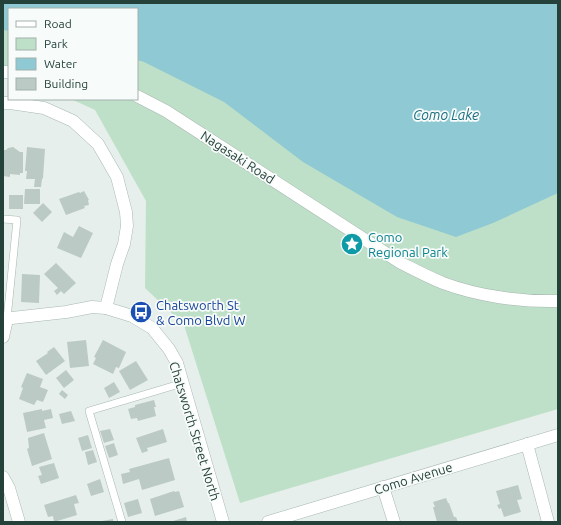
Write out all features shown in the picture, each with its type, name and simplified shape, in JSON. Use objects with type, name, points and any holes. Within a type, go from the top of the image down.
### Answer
[{"type":"street","name":"Nagasaki Road","points":[[138,97],[166,111],[401,263],[422,274],[444,283],[487,295],[535,301],[558,301]]},
{"type":"street","points":[[3,103],[44,108],[73,121],[98,144],[117,177],[126,212],[127,226],[124,244],[117,264],[106,308]]},
{"type":"street","name":"Chatsworth Street North","points":[[5,319],[92,307],[106,308],[132,316],[152,328],[169,349],[177,363],[223,522]]},
{"type":"street","points":[[3,336],[5,319]]},
{"type":"street","name":"Como Avenue","points":[[268,522],[558,435]]},
{"type":"street","points":[[527,444],[548,522]]},
{"type":"street","points":[[3,477],[9,488],[19,522]]},
{"type":"street","points":[[384,487],[394,522]]},
{"type":"lane","points":[[3,219],[17,220],[5,319]]},
{"type":"lane","points":[[122,522],[89,411],[183,383]]},
{"type":"green space","name":"Como Regional Park","points":[[3,3],[558,3],[558,409],[240,503],[184,325],[145,288],[146,201],[95,110],[73,100],[138,100],[138,8],[8,8],[8,71],[3,69]]},
{"type":"water","name":"Como Lake","points":[[3,3],[558,3],[558,193],[493,223],[456,237],[397,217],[303,162],[224,102],[138,60],[138,8],[8,8],[8,31],[3,30]]},
{"type":"building","points":[[13,147],[20,152],[23,152],[23,173],[20,173],[20,175],[10,174],[10,177],[3,176],[3,150]]},
{"type":"building","points":[[27,147],[45,149],[41,187],[34,187],[35,179],[26,179],[27,171],[25,171]]},
{"type":"building","points":[[25,189],[40,189],[40,204],[24,204]]},
{"type":"building","points":[[84,191],[89,200],[89,205],[66,215],[59,199]]},
{"type":"building","points":[[9,195],[23,195],[23,209],[9,209]]},
{"type":"building","points":[[43,203],[52,212],[42,222],[33,213]]},
{"type":"building","points":[[79,226],[93,233],[81,258],[57,248],[64,232],[73,237]]},
{"type":"building","points":[[56,263],[76,283],[64,294],[61,291],[57,295],[54,291],[58,288],[44,274]]},
{"type":"building","points":[[22,274],[40,275],[39,303],[21,302]]},
{"type":"building","points":[[86,340],[89,366],[70,368],[67,342]]},
{"type":"building","points":[[103,340],[126,352],[119,368],[116,367],[113,374],[93,364],[96,358],[94,357]]},
{"type":"building","points":[[54,347],[65,361],[46,375],[36,361]]},
{"type":"building","points":[[136,361],[148,380],[130,390],[119,371]]},
{"type":"building","points":[[66,370],[74,380],[64,388],[56,378]]},
{"type":"building","points":[[27,373],[43,379],[40,387],[48,390],[43,402],[37,400],[34,405],[19,399],[23,388],[21,387]]},
{"type":"building","points":[[114,382],[120,392],[109,398],[104,388]]},
{"type":"building","points":[[62,390],[68,395],[65,399],[59,394]]},
{"type":"building","points":[[154,400],[156,416],[138,421],[137,418],[131,419],[128,409],[135,407],[135,405]]},
{"type":"building","points":[[42,409],[42,411],[51,409],[53,418],[44,420],[46,428],[27,432],[23,413]]},
{"type":"building","points":[[71,411],[75,421],[62,424],[59,414]]},
{"type":"building","points":[[110,429],[114,440],[104,443],[100,431]]},
{"type":"building","points":[[163,429],[167,442],[147,448],[148,451],[142,453],[136,438]]},
{"type":"building","points":[[44,433],[52,459],[32,466],[27,449],[29,448],[28,438]]},
{"type":"building","points":[[88,435],[92,448],[82,451],[78,438]]},
{"type":"building","points":[[114,443],[118,455],[109,458],[105,446]]},
{"type":"building","points":[[93,450],[97,462],[88,465],[85,452]]},
{"type":"building","points":[[169,458],[175,480],[142,490],[139,479],[123,484],[121,474],[130,472],[129,469]]},
{"type":"building","points":[[54,463],[59,478],[41,484],[38,476],[42,475],[39,467]]},
{"type":"building","points":[[100,479],[104,492],[91,496],[87,484]]},
{"type":"building","points":[[518,485],[522,499],[517,500],[521,512],[504,517],[501,508],[499,509],[497,505],[500,504],[496,491]]},
{"type":"building","points":[[174,491],[179,491],[184,507],[155,516],[150,499]]},
{"type":"building","points":[[76,495],[79,503],[74,504],[77,515],[54,522],[53,516],[48,517],[44,505]]},
{"type":"building","points":[[446,498],[454,517],[456,517],[458,522],[437,522],[433,502]]},
{"type":"building","points":[[138,499],[142,513],[128,517],[124,503]]},
{"type":"building","points":[[186,517],[187,522],[170,522]]},
{"type":"building","points":[[113,519],[113,522],[102,522],[102,521]]},
{"type":"place","name":"Como Regional Park","points":[[352,244]]},
{"type":"place","name":"Chatsworth St & Como Blvd W","points":[[141,312]]}]
